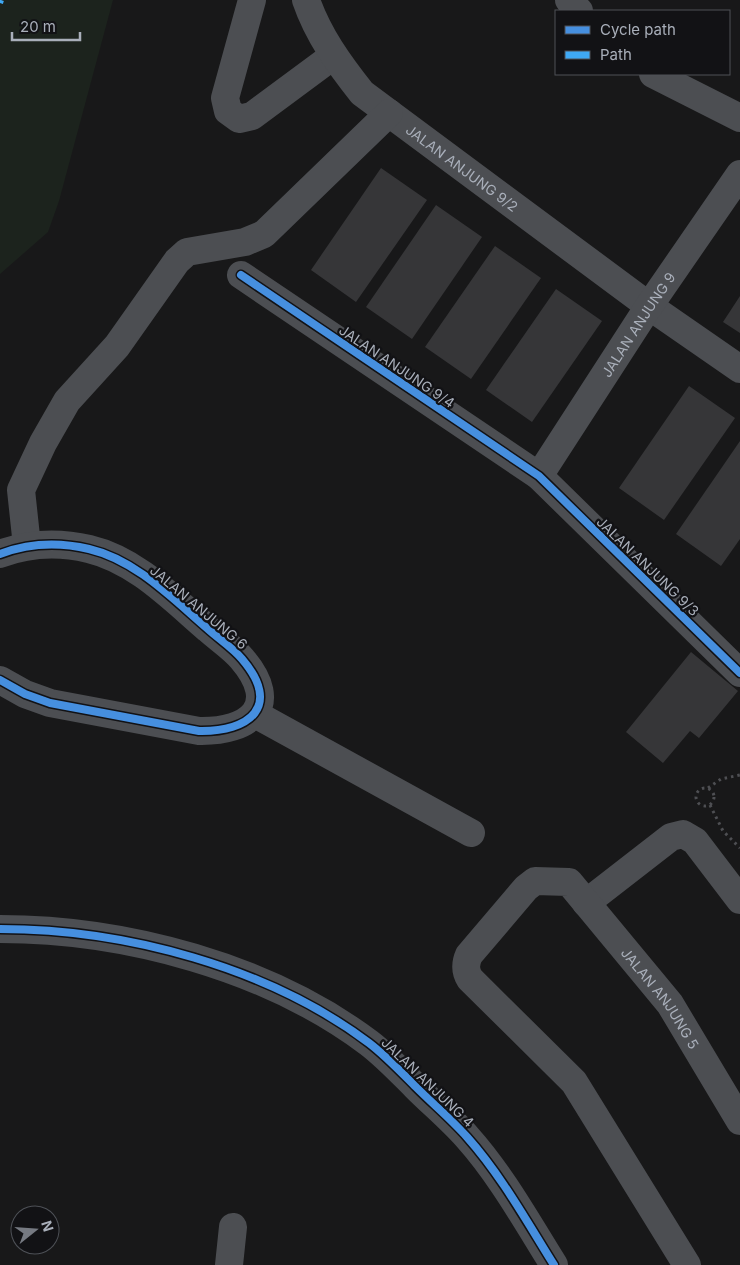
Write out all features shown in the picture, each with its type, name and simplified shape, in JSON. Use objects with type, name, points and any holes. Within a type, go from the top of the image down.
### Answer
[{"type":"street","points":[[252,0],[225,98],[228,111],[238,119],[252,116],[333,56]]},
{"type":"street","name":"JALAN ANJUNG 9/2","points":[[306,0],[311,14],[333,56],[362,93],[649,306],[740,369]]},
{"type":"street","points":[[569,0],[578,10]]},
{"type":"street","points":[[655,75],[740,118]]},
{"type":"street","points":[[26,546],[21,490],[43,443],[67,401],[117,346],[182,255],[206,247],[245,242],[264,234],[389,113]]},
{"type":"street","name":"JALAN ANJUNG 9","points":[[539,476],[649,306],[740,174]]},
{"type":"street","name":"JALAN ANJUNG 9/4","points":[[241,275],[539,476]]},
{"type":"street","name":"JALAN ANJUNG 9/3","points":[[539,476],[740,673]]},
{"type":"street","name":"JALAN ANJUNG 6","points":[[0,554],[26,546],[58,544],[91,549],[121,562],[152,581],[242,659],[254,679],[260,696],[255,714]]},
{"type":"street","points":[[0,680],[25,694],[50,703],[199,731],[221,732],[242,725],[255,714],[471,833]]},
{"type":"street","points":[[586,903],[671,837],[683,834],[695,841],[740,900]]},
{"type":"street","name":"JALAN ANJUNG 5","points":[[687,1265],[574,1082],[470,979],[467,973],[466,962],[469,955],[526,888],[535,881],[569,882],[670,1004],[740,1121]]},
{"type":"street","name":"JALAN ANJUNG 4","points":[[0,929],[27,929],[112,937],[175,953],[260,980],[321,1012],[370,1043],[468,1137],[507,1191],[554,1265]]},
{"type":"street","points":[[229,1265],[233,1227]]},
{"type":"path","points":[[708,788],[714,794],[714,801],[710,805],[701,805],[696,798],[699,790],[708,788],[721,779],[740,775]]},
{"type":"path","points":[[710,805],[723,831],[740,848]]},
{"type":"shaded area","points":[[0,0],[113,0],[59,201],[48,232],[0,274]]},
{"type":"building","points":[[381,168],[427,200],[356,302],[311,270]]},
{"type":"building","points":[[436,205],[482,237],[412,339],[366,307]]},
{"type":"building","points":[[495,246],[541,278],[471,379],[425,347]]},
{"type":"building","points":[[556,289],[602,321],[532,422],[486,390]]},
{"type":"building","points":[[740,296],[740,333],[723,322]]},
{"type":"building","points":[[689,386],[735,418],[664,520],[619,488]]},
{"type":"building","points":[[740,441],[740,539],[721,566],[676,534]]},
{"type":"building","points":[[691,652],[738,691],[699,738],[690,731],[663,763],[626,732]]},
{"type":"cycle path","points":[[241,275],[539,476],[740,673]]},
{"type":"cycle path","points":[[0,554],[33,546],[67,545],[106,554],[138,571],[167,593],[242,659],[254,676],[259,690],[259,703],[255,713],[246,721],[233,727],[199,731],[50,703],[25,694],[0,680]]},
{"type":"cycle path","points":[[0,929],[96,936],[145,945],[194,958],[241,974],[286,993],[329,1016],[381,1053],[467,1137],[502,1183],[554,1265]]}]
